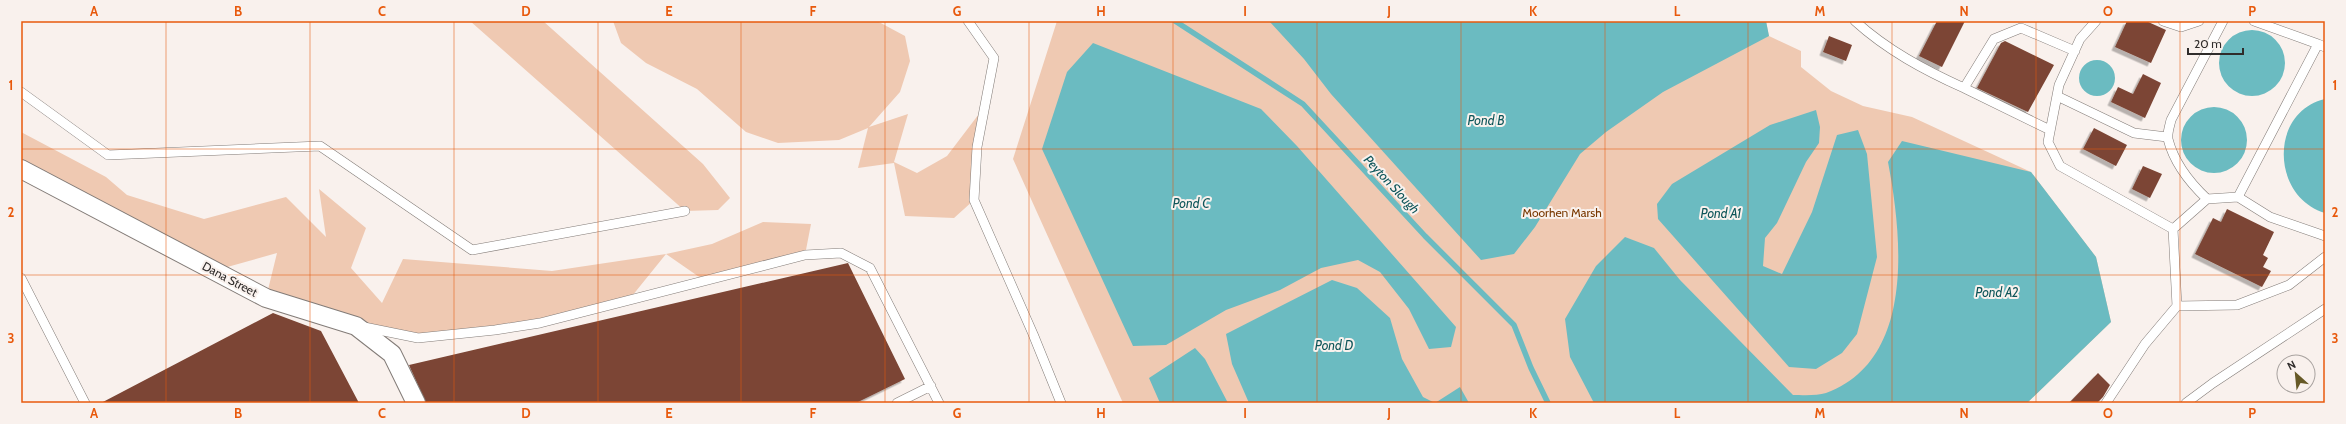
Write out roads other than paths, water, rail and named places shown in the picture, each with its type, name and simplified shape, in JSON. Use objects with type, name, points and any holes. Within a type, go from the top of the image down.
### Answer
[{"type":"street","name":"Dana Street","points":[[21,169],[266,298],[356,326],[392,354],[416,403]]},
{"type":"lane","points":[[968,21],[994,58],[977,147],[974,200],[1033,334],[1060,403]]},
{"type":"lane","points":[[1855,21],[1874,38],[1925,71],[1964,88],[2050,130]]},
{"type":"lane","points":[[2096,21],[2080,40],[2059,85],[2048,142],[2060,166],[2173,229]]},
{"type":"lane","points":[[2163,21],[2181,27],[2199,21]]},
{"type":"lane","points":[[2207,199],[2189,182],[2179,165],[2167,137],[2171,120],[2223,21]]},
{"type":"lane","points":[[2238,197],[2322,45],[2254,21]]},
{"type":"lane","points":[[1964,88],[1994,39],[2021,28],[2075,51]]},
{"type":"lane","points":[[21,92],[108,155],[320,146],[472,250],[685,211]]},
{"type":"lane","points":[[2057,96],[2134,133],[2167,137]]},
{"type":"lane","points":[[2173,229],[2207,199],[2238,197],[2270,217],[2325,236]]},
{"type":"lane","points":[[2106,403],[2145,344],[2177,306],[2173,229]]},
{"type":"lane","points":[[356,326],[418,338],[503,329],[540,323],[805,255],[841,253],[870,268],[939,403]]},
{"type":"lane","points":[[2177,306],[2237,305],[2289,285],[2325,257]]},
{"type":"lane","points":[[21,278],[85,403]]},
{"type":"lane","points":[[2186,403],[2213,383],[2325,309]]},
{"type":"lane","points":[[897,403],[931,386]]},
{"type":"water","name":"Pond B","points":[[1269,21],[1766,21],[1769,36],[1663,92],[1606,132],[1580,154],[1535,227],[1514,254],[1481,260],[1331,94],[1304,59]]},
{"type":"water","points":[[2252,30],[2265,33],[2275,40],[2282,50],[2285,63],[2282,76],[2275,86],[2265,93],[2252,96],[2239,93],[2229,86],[2222,76],[2219,63],[2222,50],[2229,40],[2239,33]]},
{"type":"water","name":"Pond C","points":[[1093,43],[1261,109],[1297,146],[1456,327],[1451,347],[1429,349],[1409,309],[1380,272],[1358,260],[1321,268],[1280,290],[1226,310],[1166,345],[1133,346],[1042,149],[1067,72]]},
{"type":"water","points":[[2097,60],[2110,65],[2115,78],[2110,91],[2097,96],[2084,91],[2079,78],[2084,65]]},
{"type":"water","points":[[2325,99],[2325,213],[2307,204],[2294,190],[2287,173],[2284,155],[2286,137],[2294,120],[2307,107]]},
{"type":"water","points":[[2214,107],[2226,110],[2237,117],[2244,128],[2247,140],[2244,152],[2237,163],[2226,170],[2214,173],[2202,170],[2191,163],[2184,152],[2181,140],[2184,128],[2191,117],[2202,110]]},
{"type":"water","name":"Pond A1","points":[[1816,110],[1820,127],[1819,143],[1806,162],[1777,223],[1765,238],[1763,266],[1782,274],[1812,212],[1837,135],[1858,130],[1867,154],[1877,257],[1857,334],[1842,353],[1816,369],[1789,367],[1658,219],[1657,204],[1672,184],[1770,125]]},
{"type":"water","name":"Pond A2","points":[[1902,141],[2031,172],[2096,257],[2111,322],[2027,403],[1594,403],[1570,357],[1565,319],[1596,266],[1625,237],[1654,248],[1680,280],[1793,395],[1814,395],[1826,393],[1855,377],[1876,353],[1889,325],[1896,293],[1898,259],[1897,225],[1888,162]]},
{"type":"water","name":"Pond D","points":[[1332,280],[1357,288],[1390,318],[1402,359],[1423,397],[1435,403],[1249,403],[1232,364],[1226,334]]},
{"type":"water","points":[[1195,348],[1205,359],[1228,403],[1160,403],[1149,378]]},
{"type":"water","points":[[1460,387],[1469,403],[1435,403]]},
{"type":"waterway","name":"Peyton Slough","points":[[1175,21],[1303,104],[1425,236],[1514,325],[1531,368],[1548,403]]},
{"type":"park label","name":"Moorhen Marsh","points":[[1562,212]]}]
